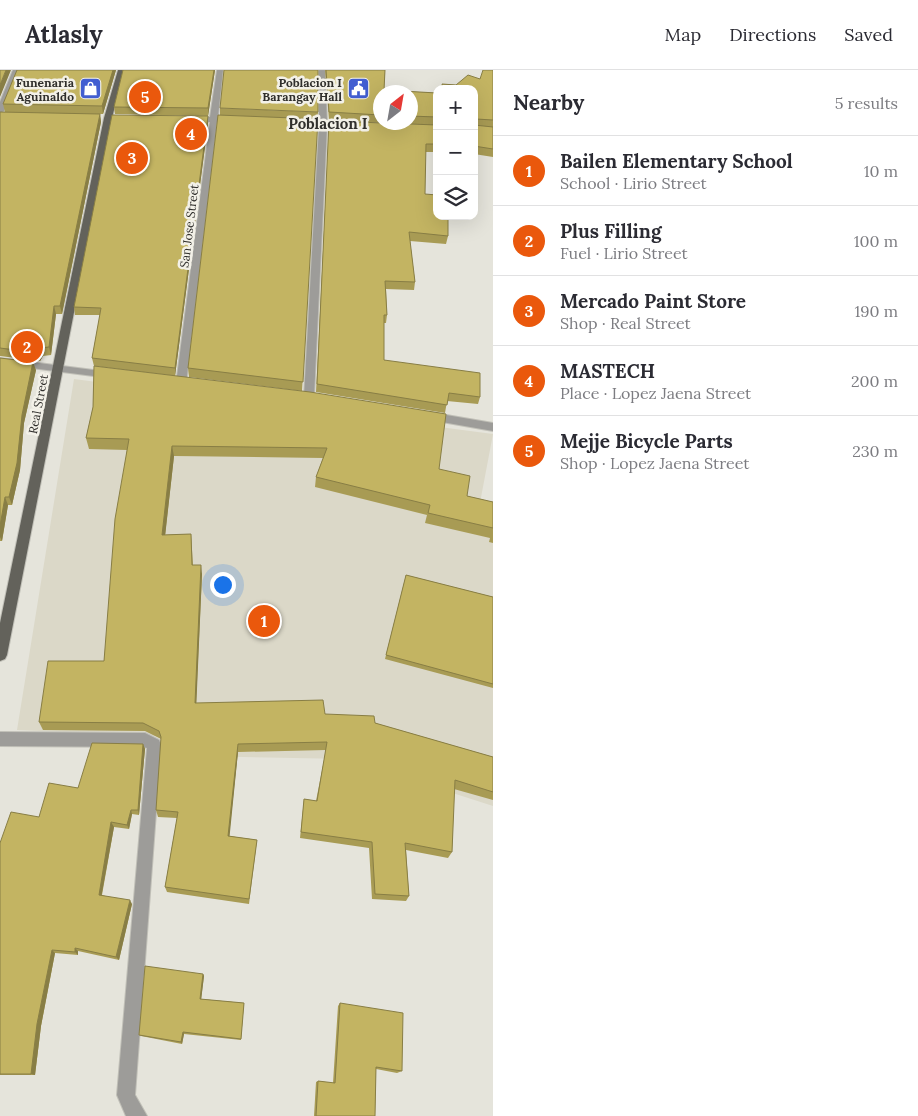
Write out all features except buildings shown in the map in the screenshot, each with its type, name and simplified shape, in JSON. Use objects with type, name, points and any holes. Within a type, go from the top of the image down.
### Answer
[{"type":"main road","name":"Real Street","points":[[0,655],[108,118],[121,70]]},
{"type":"street","points":[[0,111],[16,70]]},
{"type":"street","name":"San Jose Street","points":[[182,384],[220,70]]},
{"type":"street","points":[[309,398],[323,124],[322,70]]},
{"type":"street","points":[[0,116],[10,116]]},
{"type":"street","points":[[185,119],[244,121]]},
{"type":"street","points":[[293,122],[351,125]]},
{"type":"street","points":[[0,361],[124,377]]},
{"type":"street","points":[[416,414],[493,427]]},
{"type":"street","points":[[0,739],[146,740],[154,745],[126,1095],[133,1112],[138,1116]]},
{"type":"shaded area","points":[[74,379],[493,434],[479,508],[493,511],[493,806],[347,759],[192,756],[182,737],[17,730]]},
{"type":"place","name":"Funenaria Aguinaldo","points":[[90,89]]},
{"type":"place","name":"Poblacion I Barangay Hall","points":[[358,89]]},
{"type":"place","name":"Mejje Bicycle Parts","points":[[145,97]]},
{"type":"place","name":"MASTECH","points":[[191,134]]},
{"type":"place","name":"Mercado Paint Store","points":[[132,158]]},
{"type":"place","name":"Plus Filling","points":[[27,347]]},
{"type":"place","name":"Bailen Elementary School","points":[[264,621]]},
{"type":"district","name":"Poblacion I","points":[[328,123]]}]
